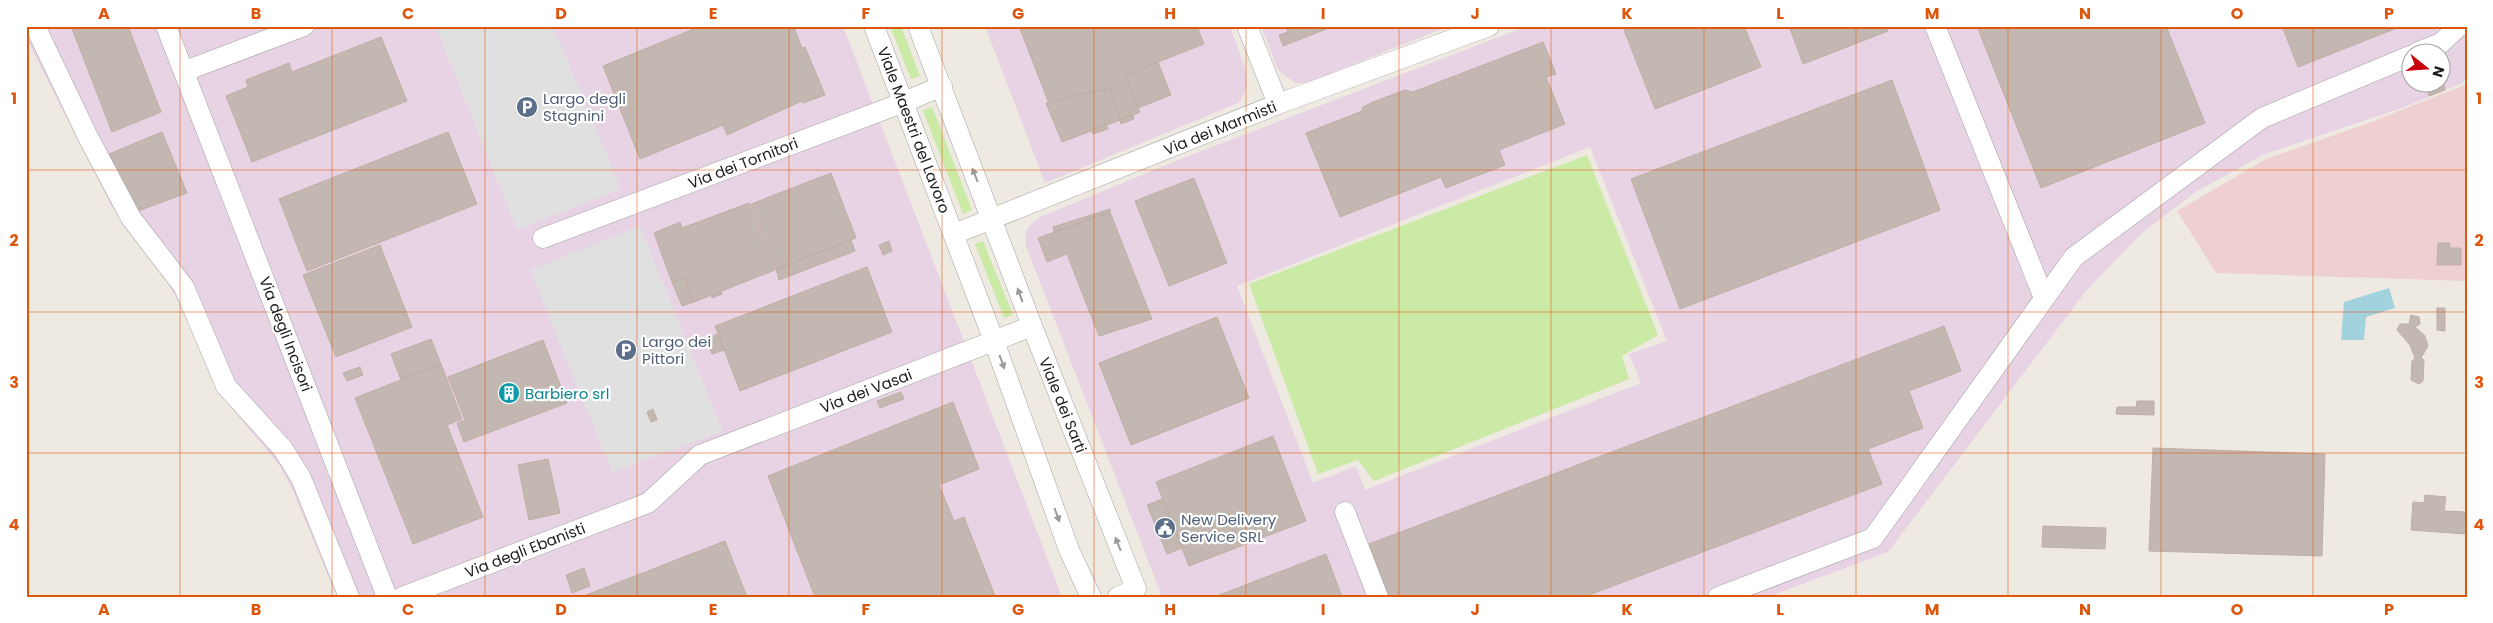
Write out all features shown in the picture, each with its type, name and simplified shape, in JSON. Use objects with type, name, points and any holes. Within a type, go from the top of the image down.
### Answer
[{"type":"street","points":[[35,26],[88,137],[131,218],[184,287],[226,386],[283,449],[301,478],[349,597]]},
{"type":"street","name":"Via degli Incisori","points":[[166,26],[387,597]]},
{"type":"street","points":[[185,71],[304,26]]},
{"type":"street","name":"Viale Maestri del Lavoro","points":[[874,26],[902,103],[954,234]]},
{"type":"street","points":[[918,26],[993,220]]},
{"type":"street","points":[[1247,26],[1278,104]]},
{"type":"street","name":"Via dei Marmisti","points":[[954,234],[993,220],[1278,104],[1489,26]]},
{"type":"street","points":[[1935,26],[2044,298]]},
{"type":"street","points":[[2442,42],[2459,26]]},
{"type":"street","points":[[1718,597],[1873,538],[2074,257],[2262,118],[2400,60]]},
{"type":"street","name":"Via dei Tornitori","points":[[543,238],[902,103],[942,86]]},
{"type":"street","name":"Viale dei Sarti","points":[[993,220],[1127,593]]},
{"type":"street","points":[[954,234],[1070,550],[1091,597]]},
{"type":"street","name":"Via dei Vasai","points":[[648,503],[700,455],[1032,326]]},
{"type":"street","name":"Via degli Ebanisti","points":[[402,597],[648,503]]},
{"type":"street","points":[[1345,512],[1378,597]]},
{"type":"shaded area","points":[[26,26],[843,26],[1062,597],[337,597],[292,489],[279,465],[216,389],[183,310],[164,276],[111,205],[26,38]]},
{"type":"shaded area","name":"Largo degli Stagnini","points":[[435,26],[553,26],[621,189],[517,230]]},
{"type":"shaded area","points":[[985,26],[1230,26],[1245,68],[1247,82],[1245,93],[1238,103],[1045,183]]},
{"type":"shaded area","points":[[1261,26],[1449,26],[1306,83],[1295,83],[1278,70]]},
{"type":"shaded area","points":[[1528,26],[2467,26],[2467,78],[2460,84],[2450,88],[2450,42],[2400,42],[2400,92],[2440,92],[2399,109],[2265,154],[2197,191],[2143,232],[2086,291],[1888,552],[1767,597],[1154,597],[1161,594],[1026,246],[1026,231],[1040,217],[1186,157]],"holes":[[[1590,147],[1667,341],[1629,354],[1641,383],[1365,490],[1356,466],[1313,483],[1237,286]]]},
{"type":"shaded area","points":[[2467,84],[2467,281],[2216,273],[2177,211],[2266,159],[2366,124]]},
{"type":"shaded area","name":"Largo dei Pittori","points":[[640,226],[723,431],[612,472],[530,270],[568,255],[567,252],[572,253],[591,246],[590,242],[594,244]]},
{"type":"green space","points":[[890,26],[901,26],[920,76],[911,79]]},
{"type":"green space","points":[[932,107],[972,210],[963,214],[923,111]]},
{"type":"green space","points":[[1587,155],[1658,335],[1622,356],[1629,379],[1374,481],[1358,460],[1318,474],[1249,284]]},
{"type":"green space","points":[[983,241],[1013,315],[1004,318],[975,244]]},
{"type":"water","points":[[2389,288],[2395,308],[2366,317],[2364,340],[2341,340],[2344,302]]},
{"type":"building","points":[[71,26],[128,26],[161,112],[112,132]]},
{"type":"building","points":[[701,26],[797,26],[795,30],[802,48],[805,47],[825,95],[803,103],[802,101],[727,135],[723,125],[640,159],[603,66]]},
{"type":"building","points":[[1019,26],[1197,26],[1204,44],[1125,75],[1140,112],[1120,120],[1110,88],[1048,101]]},
{"type":"building","points":[[1286,26],[1334,26],[1283,46],[1279,35],[1288,32]]},
{"type":"building","points":[[1634,26],[1744,26],[1761,67],[1655,109],[1624,30]]},
{"type":"building","points":[[1789,26],[1886,26],[1888,31],[1803,64]]},
{"type":"building","points":[[1977,26],[2166,26],[2205,123],[2041,188]]},
{"type":"building","points":[[2282,26],[2402,26],[2298,67]]},
{"type":"building","points":[[381,37],[407,101],[252,162],[226,96],[248,87],[246,80],[289,63],[292,72]]},
{"type":"building","points":[[1543,42],[1556,74],[1546,77],[1565,124],[1499,150],[1505,165],[1446,188],[1441,177],[1340,217],[1306,133],[1362,111],[1363,107],[1373,102],[1405,90],[1413,92]]},
{"type":"building","points":[[1158,62],[1171,95],[1138,108],[1125,75]]},
{"type":"building","points":[[1892,80],[1940,210],[1680,309],[1631,179]]},
{"type":"building","points":[[1110,88],[1120,120],[1062,142],[1046,103]]},
{"type":"building","points":[[2428,92],[2440,92],[2429,96]]},
{"type":"building","points":[[1133,115],[1134,119],[1121,124],[1120,120]]},
{"type":"building","points":[[1106,125],[1108,129],[1093,134],[1092,130]]},
{"type":"building","points":[[162,132],[187,193],[138,211],[109,154]]},
{"type":"building","points":[[448,132],[477,204],[307,271],[279,199]]},
{"type":"building","points":[[831,173],[856,238],[776,269],[751,204]]},
{"type":"building","points":[[1194,178],[1227,263],[1169,286],[1135,201]]},
{"type":"building","points":[[749,203],[775,270],[694,302],[685,277],[672,282],[654,233],[680,222],[682,228]]},
{"type":"building","points":[[1110,209],[1110,212],[1054,232],[1053,227]]},
{"type":"building","points":[[1110,212],[1152,319],[1099,336],[1067,254],[1047,262],[1038,238]]},
{"type":"building","points":[[851,240],[855,251],[779,280],[776,269]]},
{"type":"building","points":[[889,241],[892,251],[883,255],[879,245]]},
{"type":"building","points":[[2438,243],[2450,243],[2449,248],[2461,248],[2461,265],[2437,265]]},
{"type":"building","points":[[380,245],[412,327],[336,357],[303,275]]},
{"type":"building","points":[[867,267],[892,332],[740,391],[715,326]]},
{"type":"building","points":[[685,277],[694,302],[682,306],[672,282]]},
{"type":"building","points":[[721,291],[722,294],[712,298],[711,295]]},
{"type":"building","points":[[2437,308],[2445,308],[2445,331],[2437,330]]},
{"type":"building","points":[[2411,315],[2419,317],[2420,324],[2415,327],[2425,336],[2428,346],[2421,358],[2424,360],[2423,381],[2419,384],[2411,380],[2412,361],[2415,358],[2410,345],[2397,330],[2400,324],[2409,324]]},
{"type":"building","points":[[1217,317],[1249,398],[1131,445],[1099,363]]},
{"type":"building","points":[[1944,326],[1961,371],[1909,391],[1923,428],[1868,449],[1882,484],[1584,597],[1389,597],[1369,544]]},
{"type":"building","points":[[718,334],[724,350],[712,354],[706,339]]},
{"type":"building","points":[[431,339],[441,364],[401,380],[391,354]]},
{"type":"building","name":"Barbiero srl","points":[[543,340],[567,403],[464,442],[457,423],[465,420],[448,377]]},
{"type":"building","points":[[441,364],[462,419],[447,425],[483,517],[413,544],[355,398]]},
{"type":"building","points":[[360,367],[363,375],[347,381],[343,373]]},
{"type":"building","points":[[901,392],[904,399],[880,408],[877,401]]},
{"type":"building","points":[[2137,401],[2154,401],[2154,415],[2116,414],[2117,407],[2136,407]]},
{"type":"building","points":[[953,402],[979,469],[939,485],[954,521],[964,517],[995,596],[815,597],[768,476]]},
{"type":"building","points":[[653,409],[657,420],[651,422],[647,412]]},
{"type":"building","points":[[1273,436],[1306,521],[1189,566],[1156,482]]},
{"type":"building","points":[[2153,448],[2325,454],[2322,556],[2149,551]]},
{"type":"building","points":[[548,459],[560,513],[529,520],[518,465]]},
{"type":"building","points":[[2425,495],[2446,497],[2444,511],[2465,512],[2466,534],[2411,530],[2413,502],[2424,503]]},
{"type":"building","points":[[1162,499],[1182,548],[1167,554],[1147,505]]},
{"type":"building","points":[[2043,526],[2106,528],[2105,549],[2042,547]]},
{"type":"building","points":[[725,541],[747,597],[581,597]]},
{"type":"building","points":[[1326,554],[1342,597],[1214,597]]},
{"type":"building","points":[[584,568],[590,586],[572,593],[566,575]]},
{"type":"place","name":"Largo degli Stagnini","points":[[527,107]]},
{"type":"place","name":"Largo dei Pittori","points":[[626,350]]},
{"type":"place","name":"Barbiero srl","points":[[509,393]]},
{"type":"place","name":"New Delivery Service SRL","points":[[1165,528]]}]
